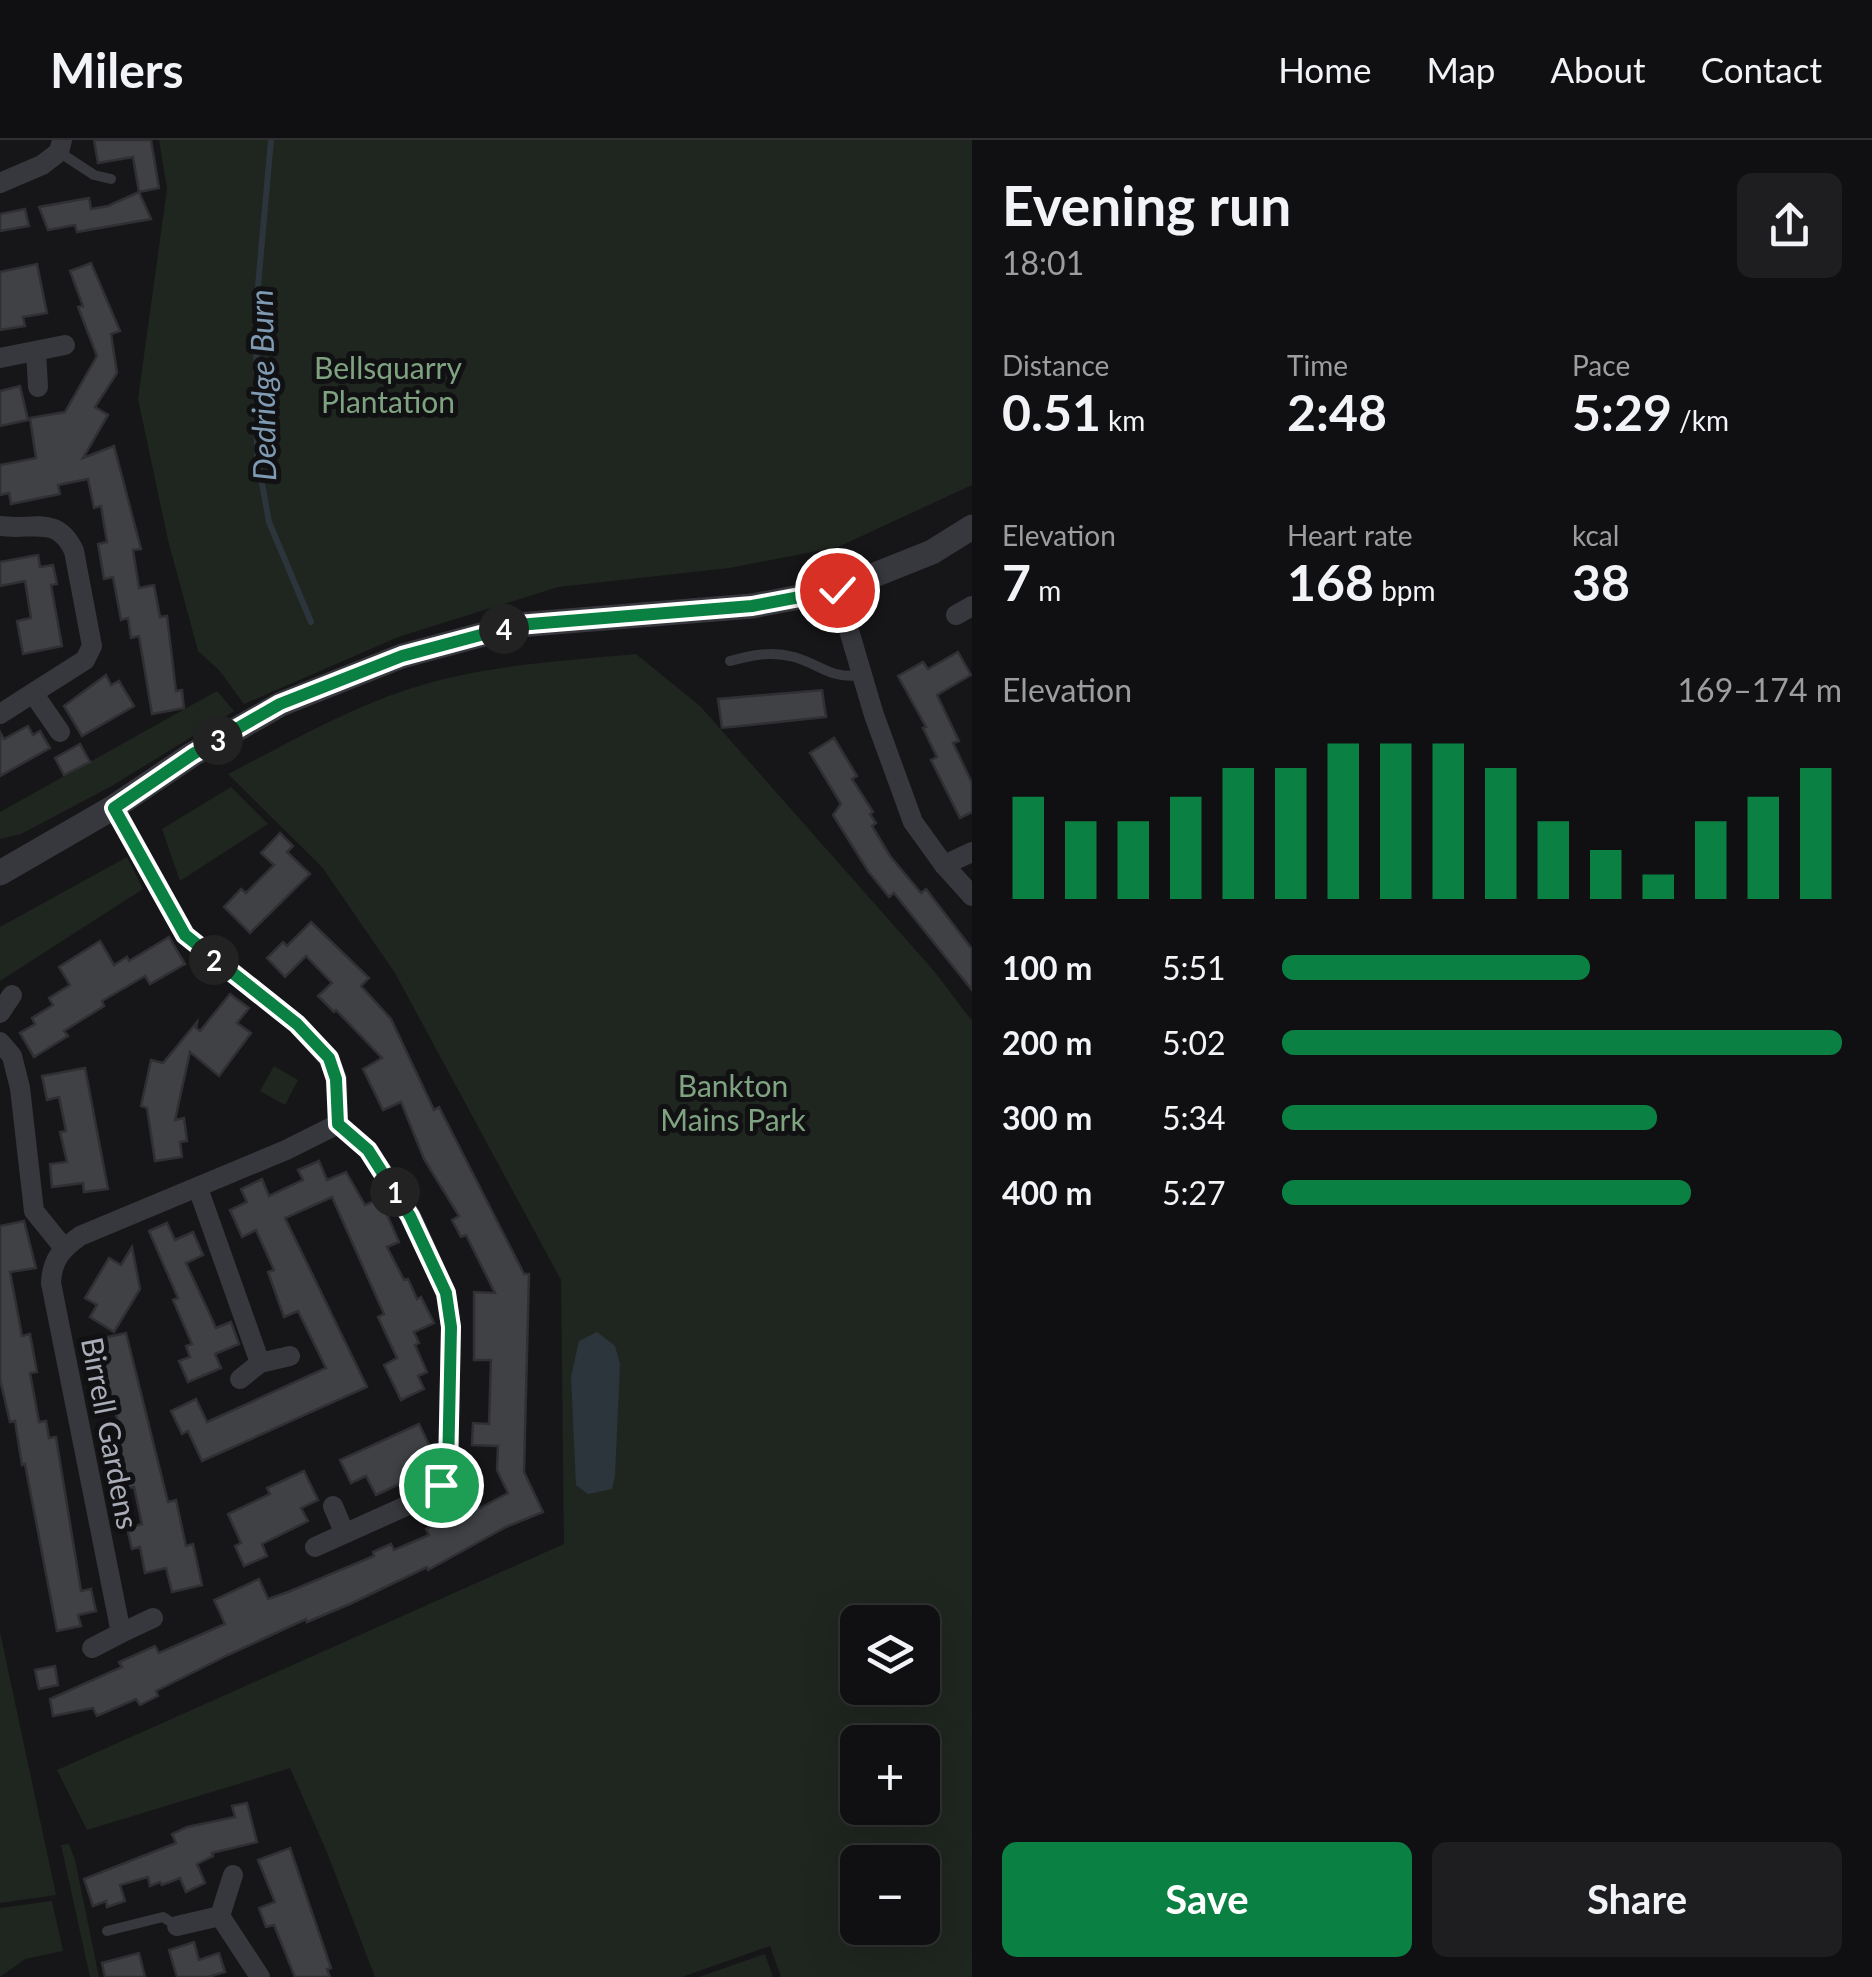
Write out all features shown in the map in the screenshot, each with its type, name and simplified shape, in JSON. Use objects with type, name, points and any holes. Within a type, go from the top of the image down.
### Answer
[{"type":"street","points":[[0,183],[42,165],[60,146]]},
{"type":"street","points":[[0,358],[66,344]]},
{"type":"street","points":[[36,352],[38,387]]},
{"type":"street","points":[[0,526],[53,527],[68,537],[88,612],[92,646],[85,660],[0,714]]},
{"type":"street","points":[[0,873],[114,808],[193,754],[280,704],[402,656],[518,625],[752,606],[837,590],[932,552],[972,527]]},
{"type":"street","points":[[837,590],[913,822],[944,866],[972,896]]},
{"type":"street","points":[[33,693],[60,732]]},
{"type":"street","points":[[114,808],[185,935],[297,1024],[329,1058],[336,1079],[338,1124],[368,1150],[410,1216],[446,1293],[451,1327],[448,1470],[441,1485],[426,1497],[315,1547]]},
{"type":"street","points":[[944,866],[972,852]]},
{"type":"street","points":[[0,1042],[12,1056],[20,1088],[34,1211],[64,1248],[80,1236],[286,1150],[338,1124]]},
{"type":"street","points":[[198,1188],[260,1363]]},
{"type":"street","name":"Birrell Gardens","points":[[64,1248],[52,1266],[51,1283],[121,1633]]},
{"type":"street","points":[[240,1379],[260,1363],[290,1356]]},
{"type":"street","points":[[333,1506],[344,1532]]},
{"type":"street","points":[[92,1648],[154,1618]]},
{"type":"street","points":[[220,1916],[233,1875]]},
{"type":"street","points":[[176,1926],[220,1916]]},
{"type":"street","points":[[220,1916],[260,1977]]},
{"type":"lane","points":[[60,146],[94,174],[111,178]]},
{"type":"lane","points":[[730,660],[777,654],[798,658],[842,678],[862,675]]},
{"type":"lane","points":[[106,1932],[163,1917],[176,1926]]},
{"type":"green space","name":"Bellsquarry Plantation","points":[[159,140],[972,140],[972,485],[838,547],[729,568],[558,587],[398,637],[244,704],[219,670],[198,651],[168,540],[138,399],[167,189]]},
{"type":"green space","name":"Bankton Mains Park","points":[[636,654],[700,706],[934,971],[972,1021],[972,1977],[781,1977],[770,1946],[682,1977],[375,1977],[290,1768],[87,1830],[57,1770],[564,1544],[561,1280],[395,973],[322,867],[228,774],[385,697],[436,681],[550,662]]},
{"type":"green space","points":[[217,691],[234,711],[110,787],[21,834],[0,839],[0,812]]},
{"type":"green space","points":[[231,787],[268,824],[180,881],[162,829]]},
{"type":"green space","points":[[127,857],[143,889],[0,981],[0,927]]},
{"type":"green space","points":[[274,1066],[298,1080],[285,1105],[260,1091]]},
{"type":"green space","points":[[0,1632],[56,1895],[0,1903]]},
{"type":"green space","points":[[69,1844],[99,1977],[90,1977],[61,1845]]},
{"type":"green space","points":[[52,1901],[63,1951],[25,1959],[0,1977],[0,1908]]},
{"type":"green space","points":[[765,1954],[773,1977],[699,1977]]},
{"type":"shaded area","points":[[597,1332],[615,1346],[620,1364],[615,1476],[612,1489],[588,1494],[576,1485],[571,1377],[579,1341]]},
{"type":"building","points":[[94,140],[151,140],[159,188],[139,192],[133,157],[98,163]]},
{"type":"building","points":[[139,192],[151,219],[77,232],[75,225],[48,230],[39,207],[89,198],[91,209]]},
{"type":"building","points":[[25,209],[29,226],[0,231],[0,214]]},
{"type":"building","points":[[91,263],[120,331],[111,334],[117,373],[95,407],[108,415],[83,458],[114,446],[141,549],[133,550],[139,588],[154,585],[160,617],[167,616],[176,691],[182,690],[184,708],[152,714],[139,636],[131,638],[128,618],[121,620],[113,577],[104,579],[98,544],[107,542],[101,506],[94,508],[88,479],[58,485],[60,494],[11,504],[9,493],[0,495],[0,465],[36,458],[30,418],[65,412],[97,356],[78,307],[83,306],[70,271]]},
{"type":"building","points":[[37,264],[47,313],[23,317],[25,326],[0,330],[0,272]]},
{"type":"building","points":[[20,386],[28,420],[0,426],[0,391]]},
{"type":"building","points":[[38,555],[40,567],[53,565],[57,584],[51,585],[62,646],[23,654],[17,621],[31,618],[25,581],[0,586],[0,562]]},
{"type":"building","points":[[958,652],[971,675],[937,695],[959,741],[953,743],[972,783],[972,812],[960,818],[931,760],[937,757],[923,728],[926,727],[898,676],[923,662],[928,669]]},
{"type":"building","points":[[106,675],[111,685],[119,681],[134,706],[82,736],[64,706]]},
{"type":"building","points":[[822,690],[826,717],[722,728],[718,699]]},
{"type":"building","points":[[28,726],[33,735],[40,731],[50,748],[0,776],[0,732],[4,739]]},
{"type":"building","points":[[834,738],[857,776],[852,779],[873,812],[870,814],[876,823],[872,826],[890,856],[921,893],[926,889],[972,949],[972,990],[894,893],[889,897],[868,871],[833,815],[841,804],[810,753]]},
{"type":"building","points":[[80,744],[90,762],[64,775],[55,758]]},
{"type":"building","points":[[280,833],[293,846],[287,852],[310,874],[250,933],[224,907],[241,889],[246,893],[274,865],[261,853]]},
{"type":"building","points":[[311,922],[369,978],[361,986],[391,1019],[434,1110],[439,1107],[524,1274],[529,1274],[524,1472],[543,1512],[506,1527],[428,1570],[427,1567],[228,1655],[156,1691],[158,1696],[140,1705],[136,1699],[97,1716],[93,1708],[53,1716],[50,1699],[122,1667],[119,1662],[155,1646],[159,1653],[225,1624],[214,1600],[259,1579],[268,1599],[288,1592],[374,1556],[373,1552],[391,1544],[394,1550],[429,1535],[426,1529],[450,1516],[477,1503],[480,1508],[508,1493],[497,1470],[498,1446],[472,1445],[473,1423],[489,1424],[491,1360],[474,1360],[474,1292],[495,1293],[466,1235],[461,1237],[452,1220],[459,1216],[424,1159],[401,1102],[383,1110],[363,1069],[382,1058],[318,996],[332,983],[306,956],[285,977],[267,958],[283,942],[287,946]]},
{"type":"building","points":[[169,937],[185,964],[150,984],[145,976],[102,1001],[104,1006],[64,1031],[68,1036],[34,1057],[20,1033],[35,1024],[32,1018],[53,1005],[49,998],[70,985],[59,967],[100,941],[114,965],[127,957],[129,961]]},
{"type":"building","points":[[230,994],[249,1008],[237,1023],[251,1033],[219,1076],[190,1052],[175,1120],[184,1118],[187,1141],[180,1142],[182,1157],[155,1161],[147,1108],[141,1106],[151,1060],[163,1063],[197,1022],[200,1031]]},
{"type":"building","points":[[85,1068],[108,1189],[84,1192],[83,1183],[52,1187],[50,1164],[67,1162],[60,1132],[66,1131],[59,1097],[47,1100],[42,1076]]},
{"type":"building","points":[[319,1161],[327,1180],[346,1172],[365,1205],[380,1199],[399,1242],[387,1247],[434,1323],[414,1332],[419,1343],[415,1345],[427,1372],[418,1376],[424,1389],[401,1400],[384,1365],[397,1358],[378,1317],[384,1314],[332,1197],[285,1218],[367,1387],[202,1461],[188,1431],[182,1434],[171,1411],[196,1399],[207,1422],[326,1368],[298,1311],[284,1317],[268,1272],[274,1270],[256,1230],[242,1237],[230,1210],[247,1202],[241,1189],[262,1179],[269,1196],[303,1180],[298,1170]]},
{"type":"building","points":[[24,1221],[36,1268],[10,1272],[22,1336],[30,1334],[37,1372],[30,1373],[39,1422],[46,1421],[49,1438],[56,1437],[81,1591],[91,1589],[96,1611],[78,1615],[81,1626],[57,1631],[25,1464],[22,1465],[15,1421],[10,1422],[0,1379],[0,1226]]},
{"type":"building","points":[[167,1223],[175,1240],[193,1232],[203,1255],[186,1263],[216,1328],[231,1322],[239,1344],[215,1354],[221,1368],[188,1382],[179,1361],[190,1357],[186,1346],[192,1344],[173,1300],[178,1298],[149,1231]]},
{"type":"building","points":[[132,1247],[140,1289],[114,1332],[90,1317],[97,1305],[85,1298],[109,1258],[121,1265]]},
{"type":"building","points":[[126,1333],[168,1502],[176,1500],[186,1546],[193,1544],[202,1585],[172,1592],[166,1568],[145,1573],[140,1547],[132,1549],[127,1528],[142,1524],[134,1487],[124,1489],[114,1441],[122,1439],[113,1402],[107,1403],[94,1340]]},
{"type":"building","points":[[419,1424],[430,1447],[414,1455],[423,1473],[376,1495],[366,1476],[351,1483],[340,1460]]},
{"type":"building","points":[[304,1471],[318,1500],[301,1508],[308,1521],[262,1544],[267,1556],[244,1566],[235,1546],[241,1543],[228,1514],[270,1494],[267,1488]]},
{"type":"building","points":[[55,1666],[58,1685],[39,1689],[35,1670]]},
{"type":"building","points":[[247,1803],[257,1842],[212,1853],[213,1856],[197,1864],[205,1883],[186,1892],[180,1878],[150,1886],[148,1877],[120,1885],[125,1901],[107,1907],[106,1901],[93,1906],[84,1879],[176,1843],[172,1834],[187,1827],[235,1817],[232,1806]]},
{"type":"building","points":[[290,1848],[331,1968],[327,1969],[330,1977],[295,1977],[274,1925],[266,1927],[259,1908],[275,1902],[258,1860]]},
{"type":"building","points":[[194,1942],[199,1960],[219,1953],[225,1972],[208,1977],[177,1977],[169,1950]]},
{"type":"building","points":[[139,1953],[145,1977],[105,1977],[102,1963]]},
{"type":"waterway","name":"Dedridge Burn","points":[[271,140],[256,309],[257,456],[269,522],[311,622]]},
{"type":"route","points":[[441,1485],[448,1470],[451,1327],[446,1293],[410,1216],[368,1150],[338,1124],[336,1079],[329,1058],[297,1024],[185,935],[114,808],[193,754],[280,704],[402,656],[518,625],[752,606],[837,590]]}]
